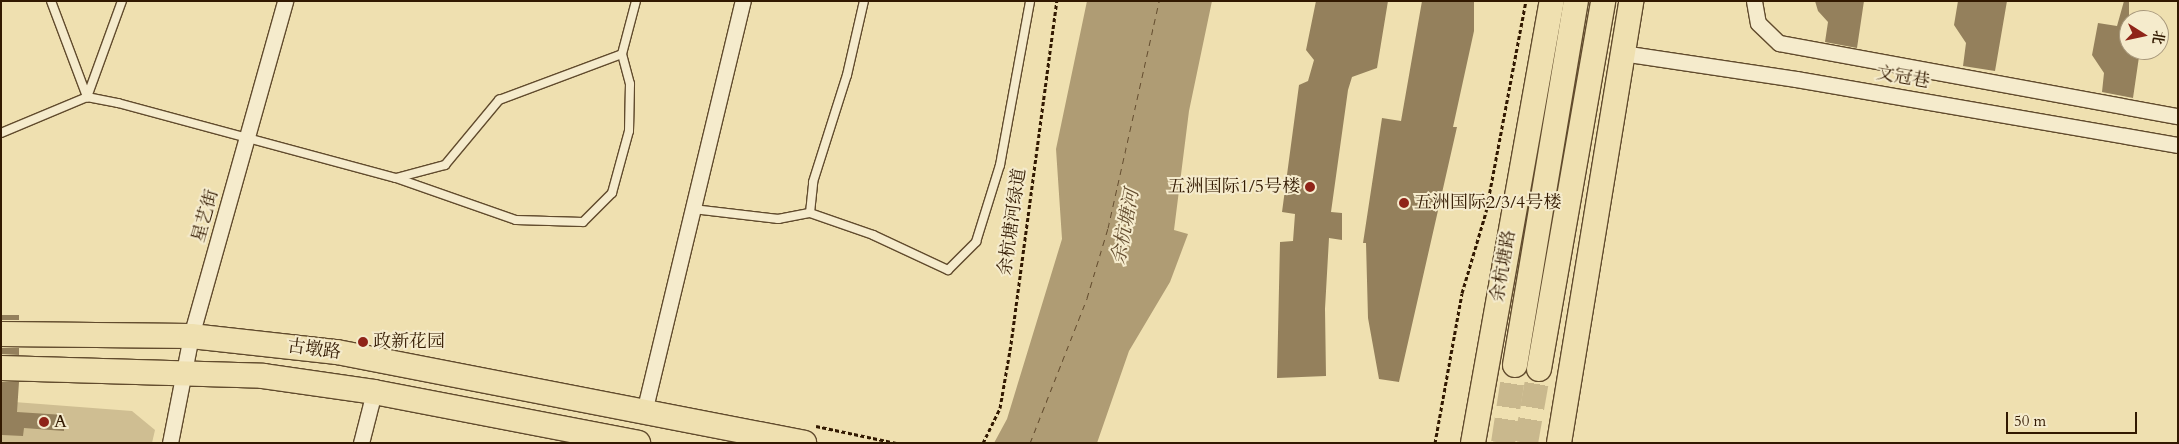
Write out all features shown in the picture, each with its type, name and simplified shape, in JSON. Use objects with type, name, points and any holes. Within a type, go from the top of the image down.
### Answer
[{"type":"main road","name":"余杭塘路","points":[[1473,443],[1552,1]]},
{"type":"main road","name":"余杭塘路","points":[[1515,365],[1576,1]]},
{"type":"main road","points":[[1539,370],[1602,1]]},
{"type":"main road","points":[[1559,443],[1631,1]]},
{"type":"main road","name":"古墩路","points":[[1,334],[191,336],[337,352],[804,443]]},
{"type":"main road","name":"古墩路","points":[[1,368],[185,371],[263,376],[374,392],[638,443]]},
{"type":"street","name":"星艺街","points":[[170,443],[191,336],[285,1]]},
{"type":"street","points":[[644,412],[743,1]]},
{"type":"street","points":[[1754,1],[1758,23],[1780,43],[2178,116]]},
{"type":"street","name":"文冠巷","points":[[1622,53],[1796,79],[2178,145]]},
{"type":"street","points":[[361,443],[374,392]]},
{"type":"lane","points":[[51,1],[87,97]]},
{"type":"lane","points":[[87,97],[122,1]]},
{"type":"lane","points":[[1,133],[87,97],[247,137],[396,178],[516,220],[583,222],[612,193],[629,131],[630,84],[622,54],[636,1]]},
{"type":"lane","points":[[810,213],[813,182],[847,75],[864,1]]},
{"type":"lane","points":[[693,209],[778,219],[810,213],[873,235],[948,270],[976,242],[1000,165],[1030,1]]},
{"type":"lane","points":[[396,178],[445,165],[499,100],[622,54]]},
{"type":"path","name":"余杭塘河绿道","points":[[983,443],[1000,408],[1057,1]]},
{"type":"path","points":[[1435,443],[1462,294],[1486,212],[1526,1]]},
{"type":"shaded area","points":[[1,401],[132,411],[155,430],[152,443],[1,443]]},
{"type":"water","name":"余杭塘河","points":[[1087,1],[1212,1],[1189,111],[1174,230],[1188,234],[1170,282],[1129,351],[1097,443],[994,443],[1007,419],[1062,239],[1056,149]]},
{"type":"building","name":"五洲国际1/5号楼","points":[[1316,1],[1388,1],[1377,68],[1352,77],[1348,90],[1331,212],[1342,213],[1342,240],[1329,238],[1325,309],[1326,376],[1277,378],[1280,242],[1293,241],[1295,214],[1282,212],[1299,85],[1308,81],[1314,60],[1306,50]]},
{"type":"building","name":"五洲国际2/3/4号楼","points":[[1422,1],[1474,1],[1474,31],[1453,127],[1457,127],[1399,382],[1379,379],[1368,318],[1366,243],[1363,243],[1382,118],[1401,121]]},
{"type":"building","points":[[1815,1],[1864,1],[1857,48],[1825,42],[1828,22],[1818,11]]},
{"type":"building","points":[[1958,1],[2007,1],[1995,71],[1963,66],[1966,43],[1954,25]]},
{"type":"building","points":[[2124,1],[2129,1],[2129,10],[2121,10]]},
{"type":"building","points":[[2119,19],[2119,60],[2139,60],[2133,98],[2102,92],[2104,73],[2092,55],[2098,23],[2117,26]]},
{"type":"building","points":[[1,315],[19,315],[19,320],[1,320]]},
{"type":"building","points":[[1,348],[19,348],[19,355],[1,354]]},
{"type":"building","points":[[1,382],[19,382],[17,412],[64,415],[64,431],[24,428],[23,436],[2,435]]},
{"type":"ferry route","points":[[1030,443],[1087,298],[1108,228],[1159,1]]},
{"type":"tunnel","points":[[1503,443],[1515,365]]},
{"type":"tunnel","points":[[1526,443],[1539,369]]},
{"type":"place","name":"五洲国际1/5号楼","points":[[1310,187]]},
{"type":"place","name":"五洲国际2/3/4号楼","points":[[1404,203]]},
{"type":"place","name":"政新花园","points":[[363,342]]},
{"type":"place","name":"A","points":[[44,422]]}]
